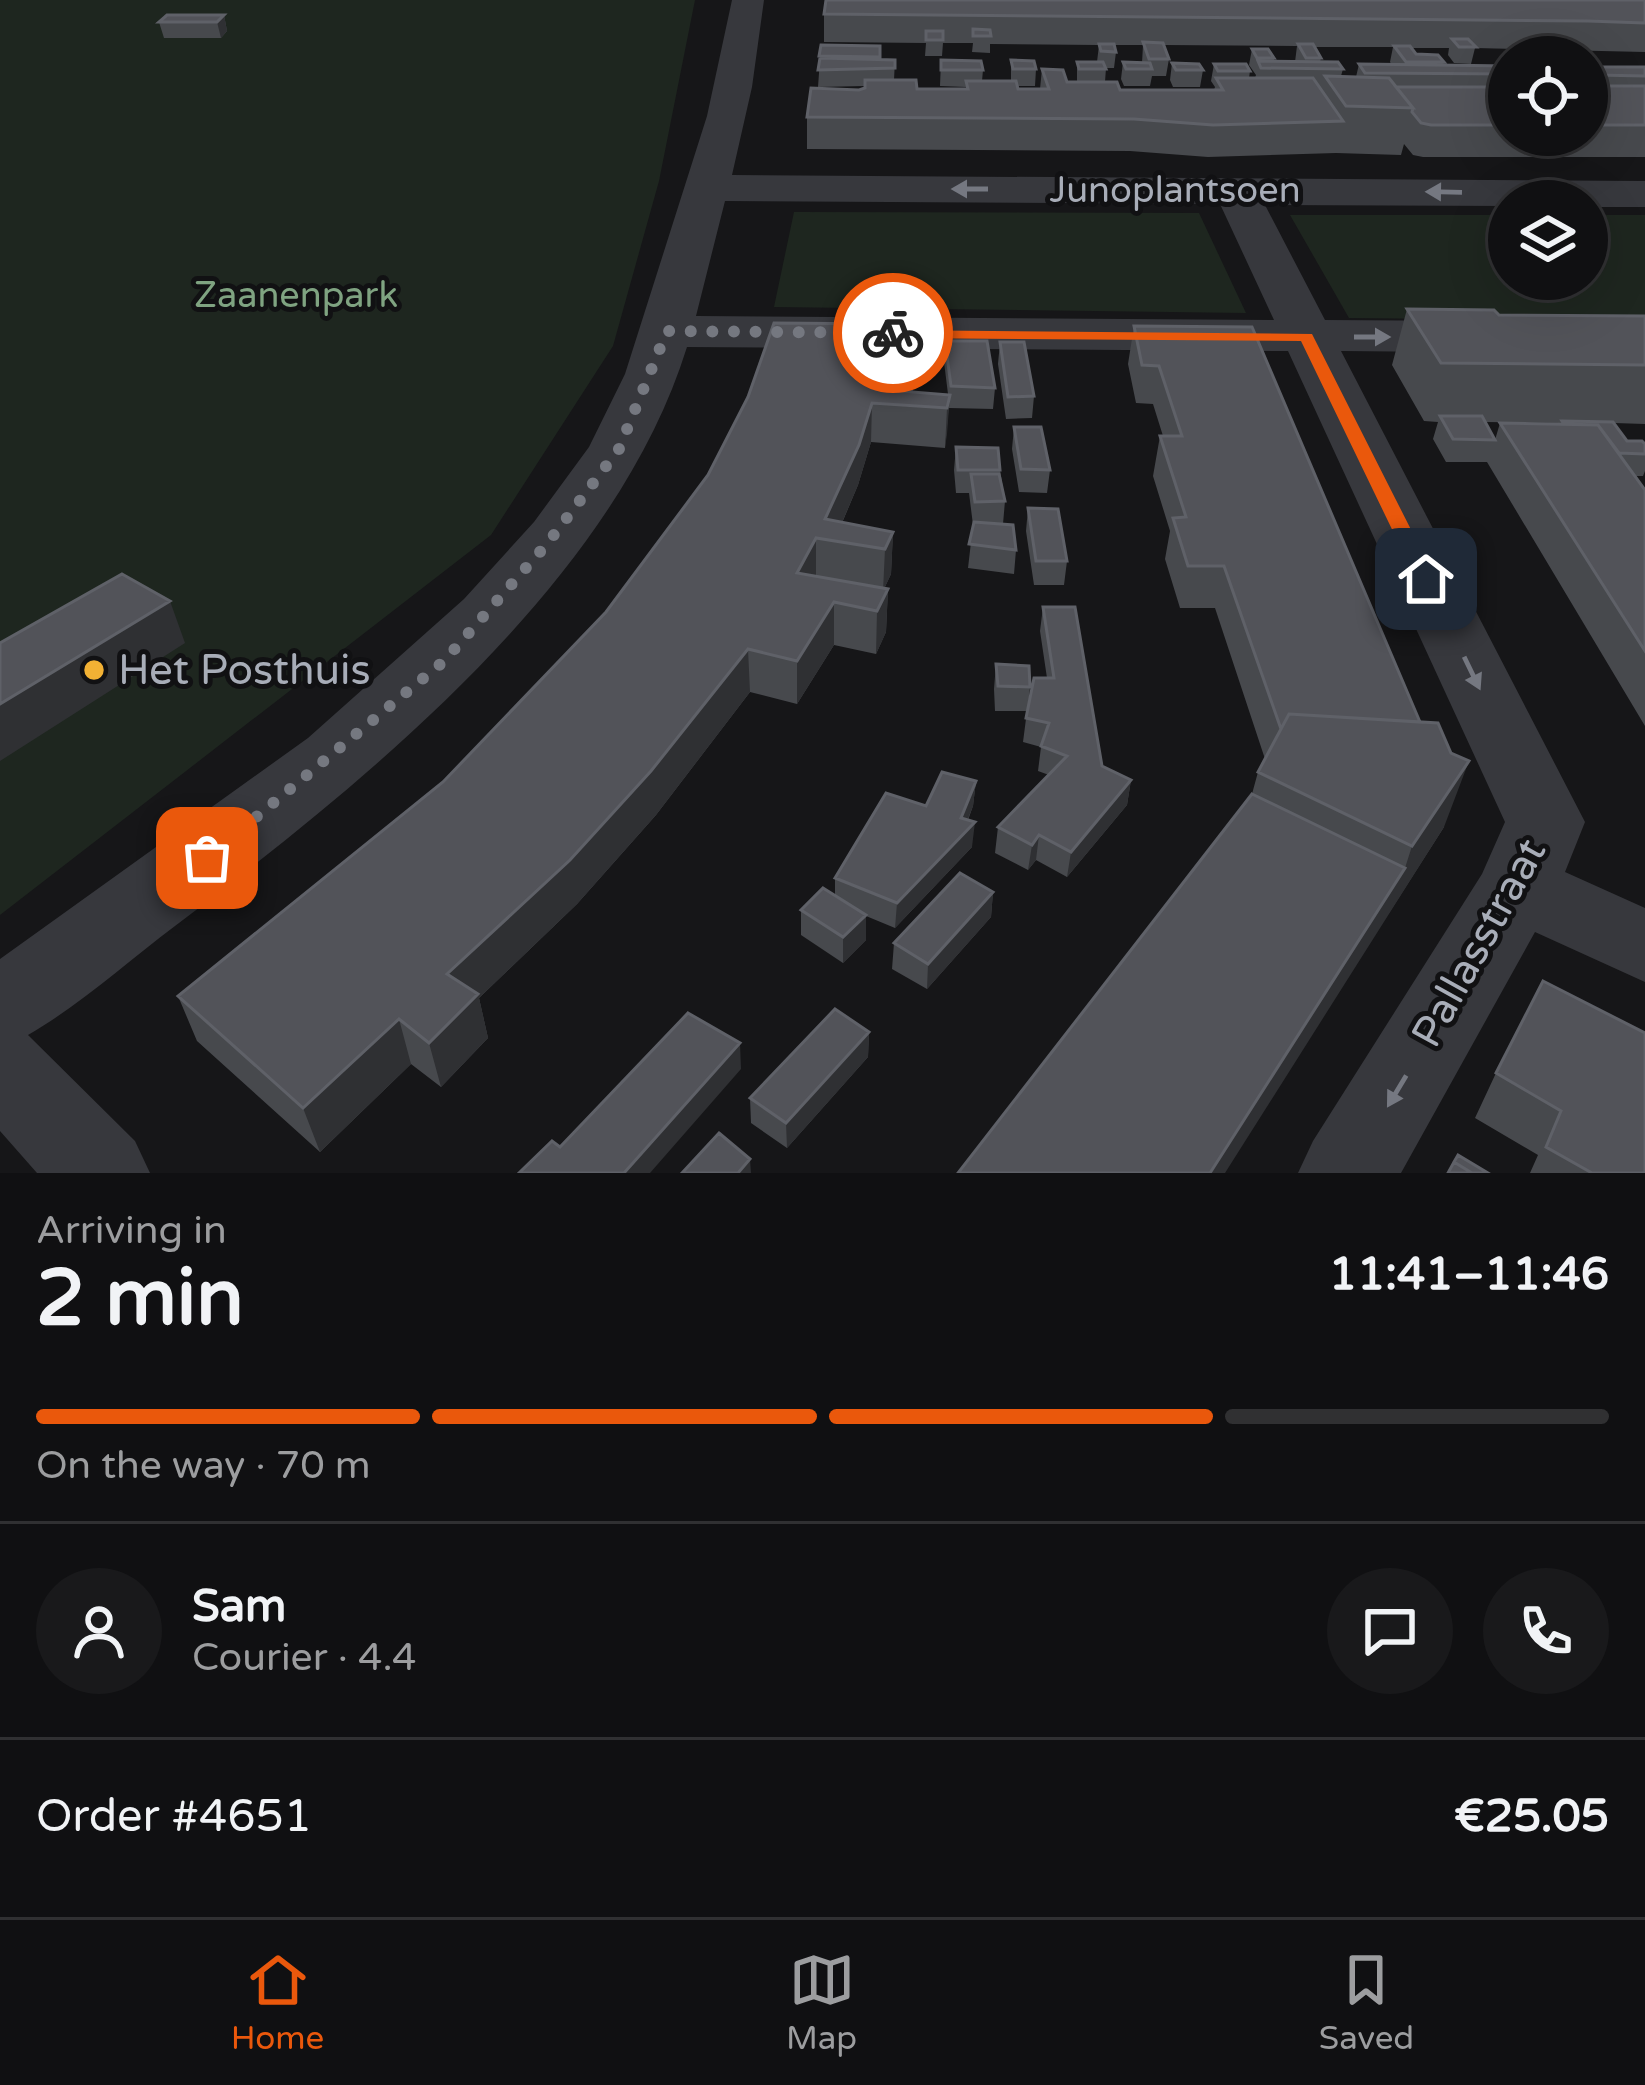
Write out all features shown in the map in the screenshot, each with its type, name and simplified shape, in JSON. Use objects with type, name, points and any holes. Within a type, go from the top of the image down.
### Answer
[{"type":"street","points":[[0,1007],[241,833],[444,661],[547,544],[619,449],[667,331],[742,60],[748,0]]},
{"type":"street","name":"Junoplantsoen","points":[[706,188],[1645,194]]},
{"type":"street","name":"Pallasstraat","points":[[1236,190],[1545,822],[1518,886],[1348,1173]]},
{"type":"street","points":[[667,331],[1645,338]]},
{"type":"street","points":[[1518,886],[1645,947]]},
{"type":"street","points":[[0,1065],[100,1173]]},
{"type":"green space","name":"Zaanenpark","points":[[0,0],[695,0],[659,181],[613,346],[491,535],[0,915]]},
{"type":"green space","points":[[794,212],[1199,213],[1246,313],[774,307]]},
{"type":"green space","points":[[1290,215],[1488,215],[1488,300],[1608,300],[1608,215],[1645,215],[1645,321],[1349,318]]},
{"type":"building","points":[[826,0],[1645,0],[1645,23],[824,14]]},
{"type":"building","points":[[167,15],[224,15],[217,22],[159,22]]},
{"type":"building","points":[[973,29],[990,30],[991,36],[973,36]]},
{"type":"building","points":[[926,31],[943,31],[943,40],[926,40]]},
{"type":"building","points":[[1452,39],[1468,39],[1476,47],[1459,47]]},
{"type":"building","points":[[1143,42],[1163,43],[1169,59],[1149,59]]},
{"type":"building","points":[[1099,44],[1114,44],[1116,52],[1101,51]]},
{"type":"building","points":[[1298,44],[1313,44],[1321,58],[1306,58]]},
{"type":"building","points":[[821,45],[880,46],[880,57],[819,56]]},
{"type":"building","points":[[1394,46],[1410,46],[1416,54],[1438,55],[1444,62],[1406,62]]},
{"type":"building","points":[[1252,49],[1268,49],[1274,58],[1257,58]]},
{"type":"building","points":[[820,58],[895,60],[895,68],[818,70]]},
{"type":"building","points":[[941,60],[981,61],[983,70],[941,70]]},
{"type":"building","points":[[1011,60],[1034,61],[1036,69],[1013,69]]},
{"type":"building","points":[[1258,61],[1338,62],[1343,69],[1261,68]]},
{"type":"building","points":[[1077,62],[1103,62],[1106,69],[1079,69]]},
{"type":"building","points":[[1123,62],[1150,63],[1152,69],[1126,69]]},
{"type":"building","points":[[1172,63],[1199,64],[1203,70],[1176,70]]},
{"type":"building","points":[[1214,64],[1246,64],[1250,71],[1218,71]]},
{"type":"building","points":[[1359,64],[1488,66],[1488,74],[1365,73]]},
{"type":"building","points":[[1608,67],[1645,67],[1645,76],[1608,75]]},
{"type":"building","points":[[1042,69],[1063,70],[1067,82],[1117,82],[1120,90],[1223,90],[1216,78],[1313,78],[1343,121],[1213,125],[1134,119],[807,117],[811,88],[859,90],[865,88],[865,80],[916,80],[917,89],[968,89],[966,81],[1016,81],[1018,89],[1049,89]]},
{"type":"building","points":[[1325,76],[1389,78],[1413,108],[1346,106]]},
{"type":"building","points":[[1608,86],[1645,86],[1645,125],[1608,125]]},
{"type":"building","points":[[1396,87],[1488,88],[1488,125],[1421,123]]},
{"type":"building","points":[[1407,309],[1645,316],[1645,365],[1441,363]]},
{"type":"building","points":[[774,323],[889,324],[883,350],[915,352],[914,365],[881,363],[876,389],[950,395],[947,408],[872,403],[859,445],[825,519],[893,532],[885,549],[816,538],[797,573],[888,589],[877,611],[834,602],[797,661],[748,649],[651,771],[570,860],[447,974],[478,994],[429,1043],[399,1019],[303,1108],[178,996],[443,782],[606,612],[708,475],[748,397]]},
{"type":"building","points":[[1134,326],[1252,327],[1420,722],[1289,714],[1281,729],[1224,566],[1188,566],[1173,518],[1186,517],[1160,436],[1182,436],[1159,366],[1142,365]]},
{"type":"building","points":[[945,341],[987,341],[995,388],[951,386]]},
{"type":"building","points":[[1000,342],[1024,342],[1034,396],[1008,397]]},
{"type":"building","points":[[1440,416],[1482,416],[1495,440],[1453,439]]},
{"type":"building","points":[[1562,421],[1613,422],[1627,441],[1645,444],[1645,454],[1619,453],[1598,425]]},
{"type":"building","points":[[1500,423],[1598,425],[1645,490],[1645,651]]},
{"type":"building","points":[[1014,427],[1041,427],[1050,470],[1021,469]]},
{"type":"building","points":[[956,447],[998,448],[1000,470],[958,470]]},
{"type":"building","points":[[971,474],[999,474],[1005,501],[975,502]]},
{"type":"building","points":[[1028,508],[1058,509],[1067,561],[1036,561]]},
{"type":"building","points":[[974,522],[1013,525],[1016,550],[969,544]]},
{"type":"building","points":[[122,574],[170,601],[0,704],[0,643]]},
{"type":"building","points":[[1043,607],[1075,607],[1102,766],[1131,780],[1071,852],[1039,835],[1032,845],[998,827],[1067,756],[1041,746],[1049,723],[1026,718],[1034,678],[1054,678]]},
{"type":"building","points":[[996,664],[1029,666],[1030,687],[998,686]]},
{"type":"building","points":[[1289,714],[1438,723],[1451,753],[1469,761],[1412,846],[1258,772]]},
{"type":"building","points":[[942,772],[976,781],[961,818],[975,822],[897,903],[835,878],[886,793],[926,806]]},
{"type":"building","points":[[1252,794],[1405,868],[1210,1173],[958,1173]]},
{"type":"building","points":[[960,873],[993,892],[928,964],[894,943]]},
{"type":"building","points":[[823,888],[866,915],[843,937],[801,910]]},
{"type":"building","points":[[1543,981],[1645,1033],[1645,1173],[1592,1173],[1546,1147],[1561,1111],[1496,1073]]},
{"type":"building","points":[[835,1009],[869,1032],[786,1123],[750,1098]]},
{"type":"building","points":[[688,1013],[740,1043],[624,1173],[519,1173],[552,1141],[560,1147]]},
{"type":"building","points":[[719,1133],[750,1159],[738,1173],[682,1173]]},
{"type":"building","points":[[1458,1155],[1488,1173],[1472,1173],[1454,1162]]},
{"type":"building","points":[[1454,1162],[1472,1173],[1448,1173]]},
{"type":"way so far","points":[[207,858],[444,661],[547,544],[619,449],[667,331],[893,333]]},
{"type":"place","name":"Het Posthuis","points":[[94,670]]},
{"type":"route","points":[[893,333],[1306,337],[1426,579]]}]
